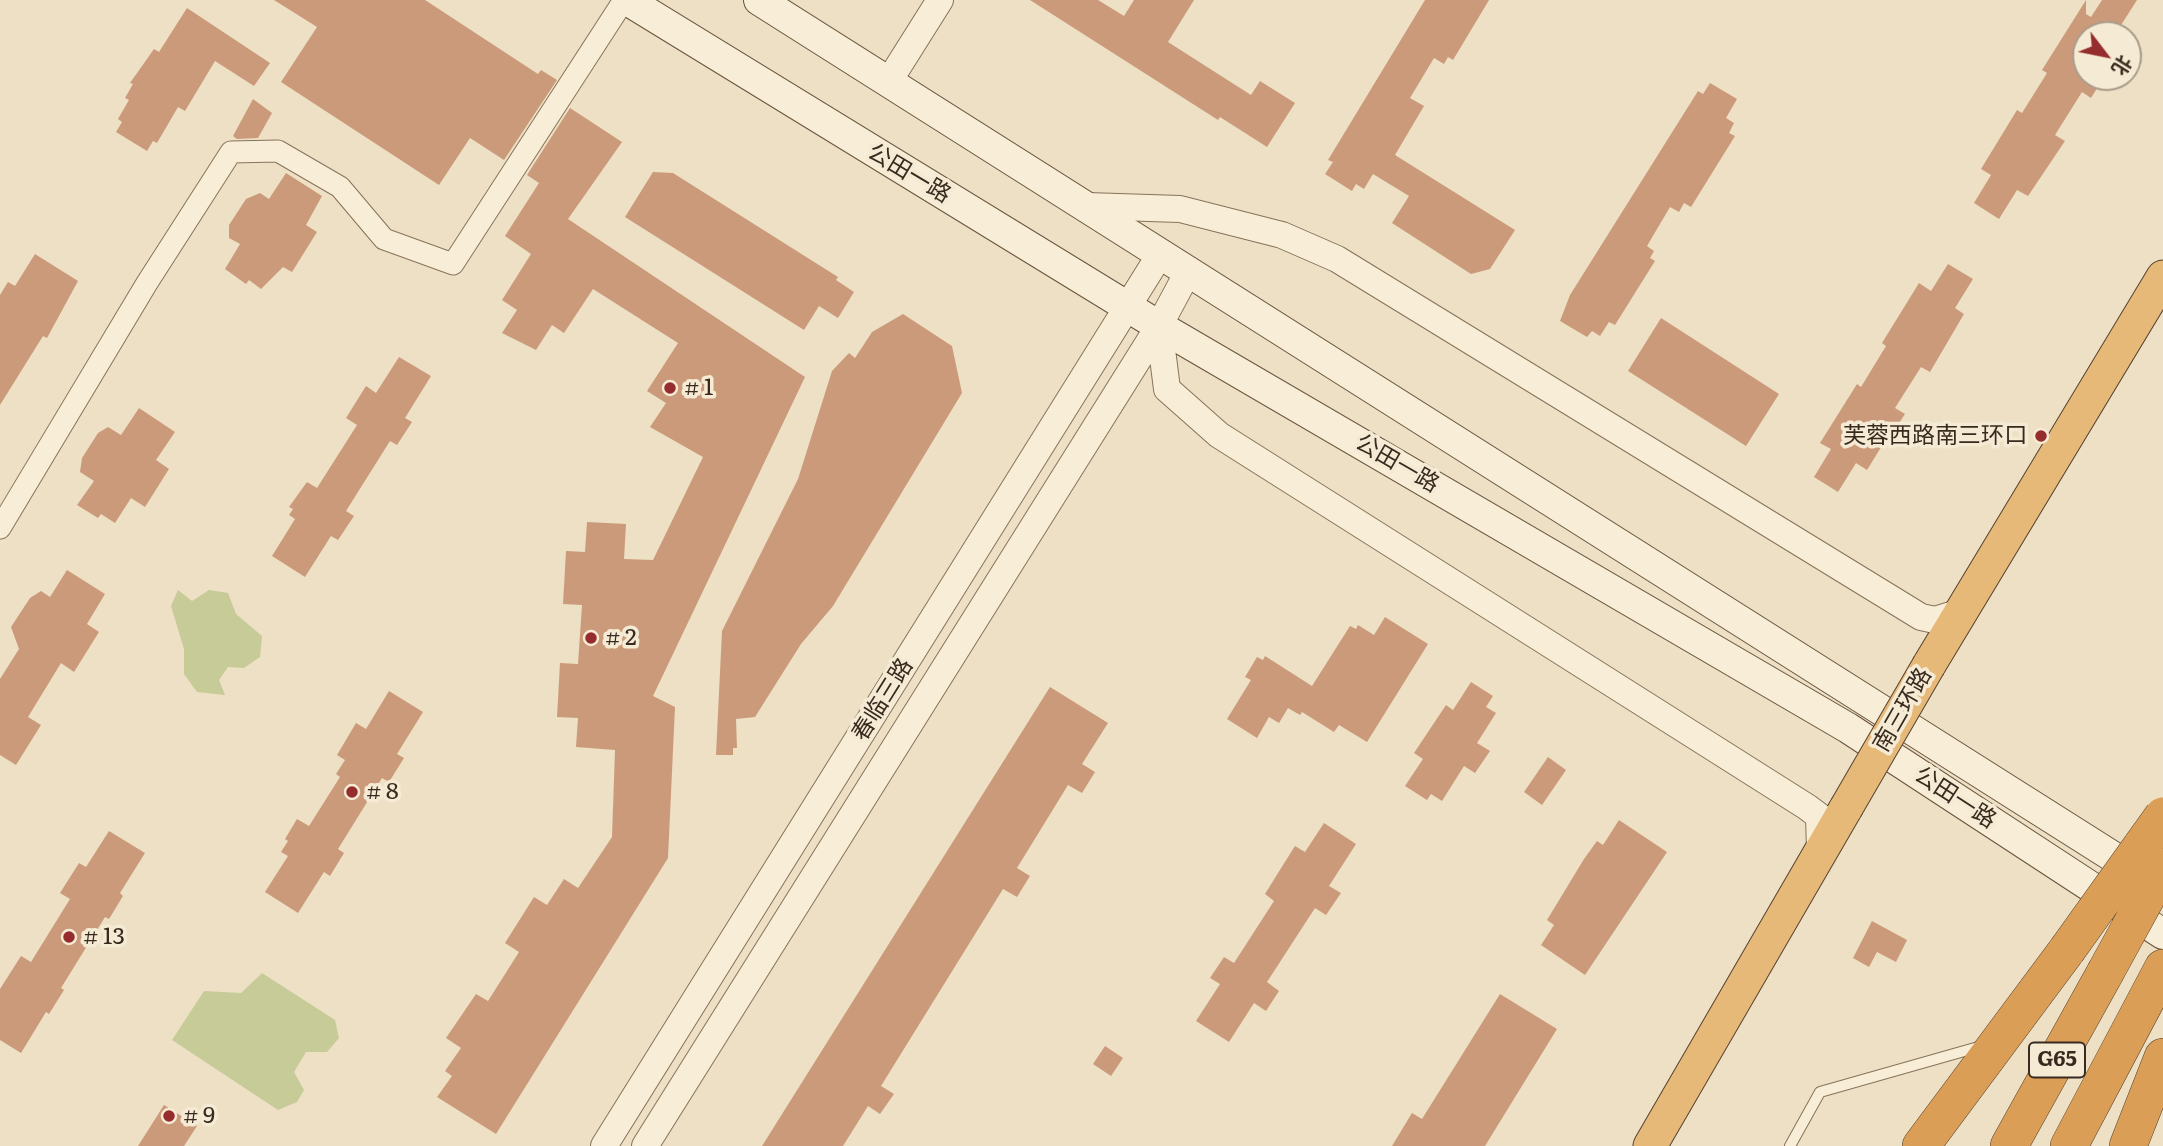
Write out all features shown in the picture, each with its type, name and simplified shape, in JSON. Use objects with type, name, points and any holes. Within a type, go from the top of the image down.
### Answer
[{"type":"highway","name":"南三环路","points":[[1650,1146],[1929,665],[2163,277]]},
{"type":"highway","points":[[1921,1146],[2163,816]]},
{"type":"highway","name":"G65","points":[[2009,1146],[2163,867]]},
{"type":"highway","name":"G65","points":[[2068,1146],[2154,984]]},
{"type":"highway","points":[[2129,1144],[2163,1057]]},
{"type":"main road","name":"公田一路","points":[[626,0],[1159,326],[1848,728],[2163,934]]},
{"type":"main road","name":"公田一路","points":[[759,0],[2163,888]]},
{"type":"street","points":[[0,528],[147,282],[232,152],[278,151],[340,187],[384,239],[453,264],[626,0]]},
{"type":"street","points":[[889,81],[940,0]]},
{"type":"street","points":[[1087,206],[1180,209],[1283,235],[1337,259],[1921,617],[1934,620],[1961,612]]},
{"type":"street","name":"春临三路","points":[[604,1146],[1161,253]]},
{"type":"street","name":"春临三路","points":[[645,1146],[1159,326],[1189,270]]},
{"type":"street","points":[[1159,326],[1167,389],[1219,435],[1807,807],[1819,816],[1821,851]]},
{"type":"lane","points":[[1790,1146],[1820,1092],[1998,1041]]},
{"type":"green space","points":[[178,590],[192,601],[209,590],[228,593],[236,614],[262,636],[260,657],[244,668],[228,667],[219,680],[225,695],[197,692],[184,674],[184,649],[171,606]]},
{"type":"green space","points":[[262,973],[335,1020],[339,1038],[327,1052],[306,1052],[294,1072],[304,1090],[297,1102],[278,1110],[172,1040],[204,991],[241,993]]},
{"type":"building","points":[[274,0],[425,0],[538,74],[541,70],[557,80],[504,160],[470,138],[439,185],[281,82],[317,27]]},
{"type":"building","points":[[1030,0],[1098,0],[1124,16],[1134,0],[1194,0],[1168,42],[1251,95],[1260,81],[1295,103],[1267,147],[1220,117],[1218,120]]},
{"type":"building","points":[[1425,0],[1489,0],[1453,60],[1448,57],[1444,64],[1434,58],[1410,98],[1424,106],[1395,155],[1515,230],[1490,269],[1471,274],[1392,223],[1409,196],[1373,174],[1364,189],[1356,184],[1352,191],[1325,174],[1333,162],[1328,160]]},
{"type":"building","points":[[2086,0],[2086,14],[2091,17],[2102,0],[2137,0],[2124,21],[2073,21]]},
{"type":"building","points":[[187,8],[270,63],[254,86],[215,61],[185,111],[178,107],[157,143],[153,141],[147,151],[116,132],[122,122],[118,119],[129,100],[125,98],[133,84],[130,83],[154,49],[159,52]]},
{"type":"building","points":[[2072,22],[2072,91],[2095,91],[2091,98],[2082,92],[2055,135],[2065,141],[2028,196],[2017,190],[1999,219],[1974,203],[1991,175],[1981,169],[2017,110],[2022,113],[2047,73],[2042,70]]},
{"type":"building","points":[[1710,83],[1737,99],[1726,118],[1734,123],[1729,133],[1735,136],[1691,207],[1684,203],[1679,212],[1670,207],[1647,246],[1654,251],[1650,258],[1655,261],[1615,325],[1609,322],[1600,336],[1592,331],[1587,337],[1560,321],[1570,295],[1698,91],[1703,94]]},
{"type":"building","points":[[253,99],[272,113],[258,138],[237,139],[233,136]]},
{"type":"building","points":[[570,108],[622,142],[568,219],[805,377],[653,696],[675,707],[668,858],[496,1134],[437,1097],[452,1076],[445,1071],[461,1048],[446,1038],[476,994],[488,1001],[519,952],[505,943],[534,897],[547,905],[564,879],[578,888],[612,837],[615,750],[576,747],[578,718],[557,717],[560,663],[578,664],[582,605],[563,604],[566,551],[585,552],[587,522],[626,524],[624,559],[653,560],[703,457],[650,427],[666,403],[647,391],[678,343],[593,289],[564,333],[552,325],[536,350],[502,333],[517,310],[502,300],[531,254],[505,236],[539,183],[527,175]]},
{"type":"building","points":[[653,172],[673,173],[838,277],[836,280],[854,292],[838,318],[819,306],[804,330],[625,217]]},
{"type":"building","points":[[286,173],[322,196],[306,225],[317,232],[292,272],[283,267],[261,289],[249,280],[246,284],[225,269],[240,244],[229,238],[229,225],[246,199],[260,193],[269,199]]},
{"type":"building","points":[[35,254],[78,281],[47,338],[43,336],[0,405],[0,295],[8,282],[15,286]]},
{"type":"building","points":[[1948,264],[1973,279],[1955,308],[1964,314],[1930,372],[1921,367],[1895,408],[1905,414],[1867,470],[1856,463],[1838,492],[1814,477],[1831,449],[1820,443],[1857,384],[1861,387],[1886,346],[1882,343],[1919,283],[1931,291]]},
{"type":"building","points":[[903,314],[952,346],[962,393],[833,606],[801,644],[755,717],[736,719],[737,748],[733,748],[733,755],[716,755],[722,631],[798,479],[832,371],[849,353],[855,358],[872,332]]},
{"type":"building","points":[[1661,318],[1779,394],[1746,446],[1628,371]]},
{"type":"building","points":[[399,357],[431,376],[405,418],[412,422],[397,445],[390,441],[346,511],[354,516],[338,540],[331,536],[305,577],[272,556],[295,519],[289,515],[293,509],[289,507],[307,482],[317,488],[357,425],[346,418],[366,386],[376,393]]},
{"type":"building","points":[[139,408],[175,432],[156,460],[169,469],[145,507],[131,498],[115,523],[101,514],[98,518],[77,505],[94,481],[80,472],[82,458],[98,433],[108,427],[121,435]]},
{"type":"building","points":[[67,570],[105,594],[87,624],[99,632],[74,672],[61,663],[28,717],[41,725],[16,765],[0,755],[0,679],[19,649],[11,627],[30,598],[41,591],[50,597]]},
{"type":"building","points":[[1385,617],[1428,644],[1367,742],[1339,725],[1334,732],[1302,712],[1300,715],[1288,708],[1279,723],[1269,717],[1257,738],[1227,719],[1251,680],[1245,677],[1257,657],[1263,660],[1265,656],[1312,686],[1350,626],[1356,629],[1358,625],[1374,635]]},
{"type":"building","points":[[1471,682],[1493,696],[1486,707],[1496,713],[1477,743],[1490,751],[1475,773],[1464,766],[1442,801],[1431,794],[1427,800],[1405,786],[1423,759],[1414,753],[1446,705],[1453,710]]},
{"type":"building","points":[[1050,687],[1108,723],[1082,764],[1095,772],[1082,793],[1068,785],[1017,868],[1030,876],[1017,897],[1003,889],[881,1086],[894,1094],[880,1114],[868,1106],[843,1146],[762,1146]]},
{"type":"building","name":"# 8","points":[[389,691],[423,712],[397,754],[404,758],[389,782],[382,778],[338,849],[344,853],[330,876],[324,872],[298,913],[265,892],[288,856],[281,852],[288,841],[285,839],[297,819],[309,826],[340,777],[336,774],[345,760],[337,755],[356,723],[366,729]]},
{"type":"building","points":[[1548,757],[1566,770],[1542,805],[1524,792]]},
{"type":"building","points":[[1619,820],[1667,852],[1585,975],[1541,945],[1554,925],[1547,920],[1584,859],[1597,841],[1603,845]]},
{"type":"building","points":[[1324,823],[1356,844],[1329,886],[1341,893],[1326,915],[1315,908],[1267,982],[1279,991],[1266,1011],[1254,1003],[1229,1042],[1196,1021],[1220,984],[1210,978],[1224,957],[1234,963],[1274,901],[1265,894],[1295,846],[1305,852]]},
{"type":"building","name":"# 13","points":[[109,831],[145,853],[120,893],[123,896],[109,919],[105,917],[61,988],[64,990],[49,1014],[46,1012],[21,1053],[0,1040],[0,989],[21,956],[31,962],[70,899],[60,893],[79,863],[86,867]]},
{"type":"building","points":[[1872,921],[1907,940],[1896,962],[1877,952],[1869,967],[1853,958]]},
{"type":"building","points":[[1500,994],[1557,1029],[1485,1146],[1392,1146],[1412,1113],[1422,1119]]},
{"type":"building","points":[[1105,1046],[1123,1058],[1111,1076],[1093,1064]]},
{"type":"building","name":"# 9","points":[[164,1105],[197,1126],[184,1146],[138,1146]]},
{"type":"place","name":"# 1","points":[[670,388]]},
{"type":"place","name":"芙蓉西路南三环口","points":[[2041,436]]},
{"type":"place","name":"# 2","points":[[591,638]]},
{"type":"place","name":"# 8","points":[[352,792]]},
{"type":"place","name":"# 13","points":[[69,937]]},
{"type":"place","name":"# 9","points":[[169,1116]]}]
